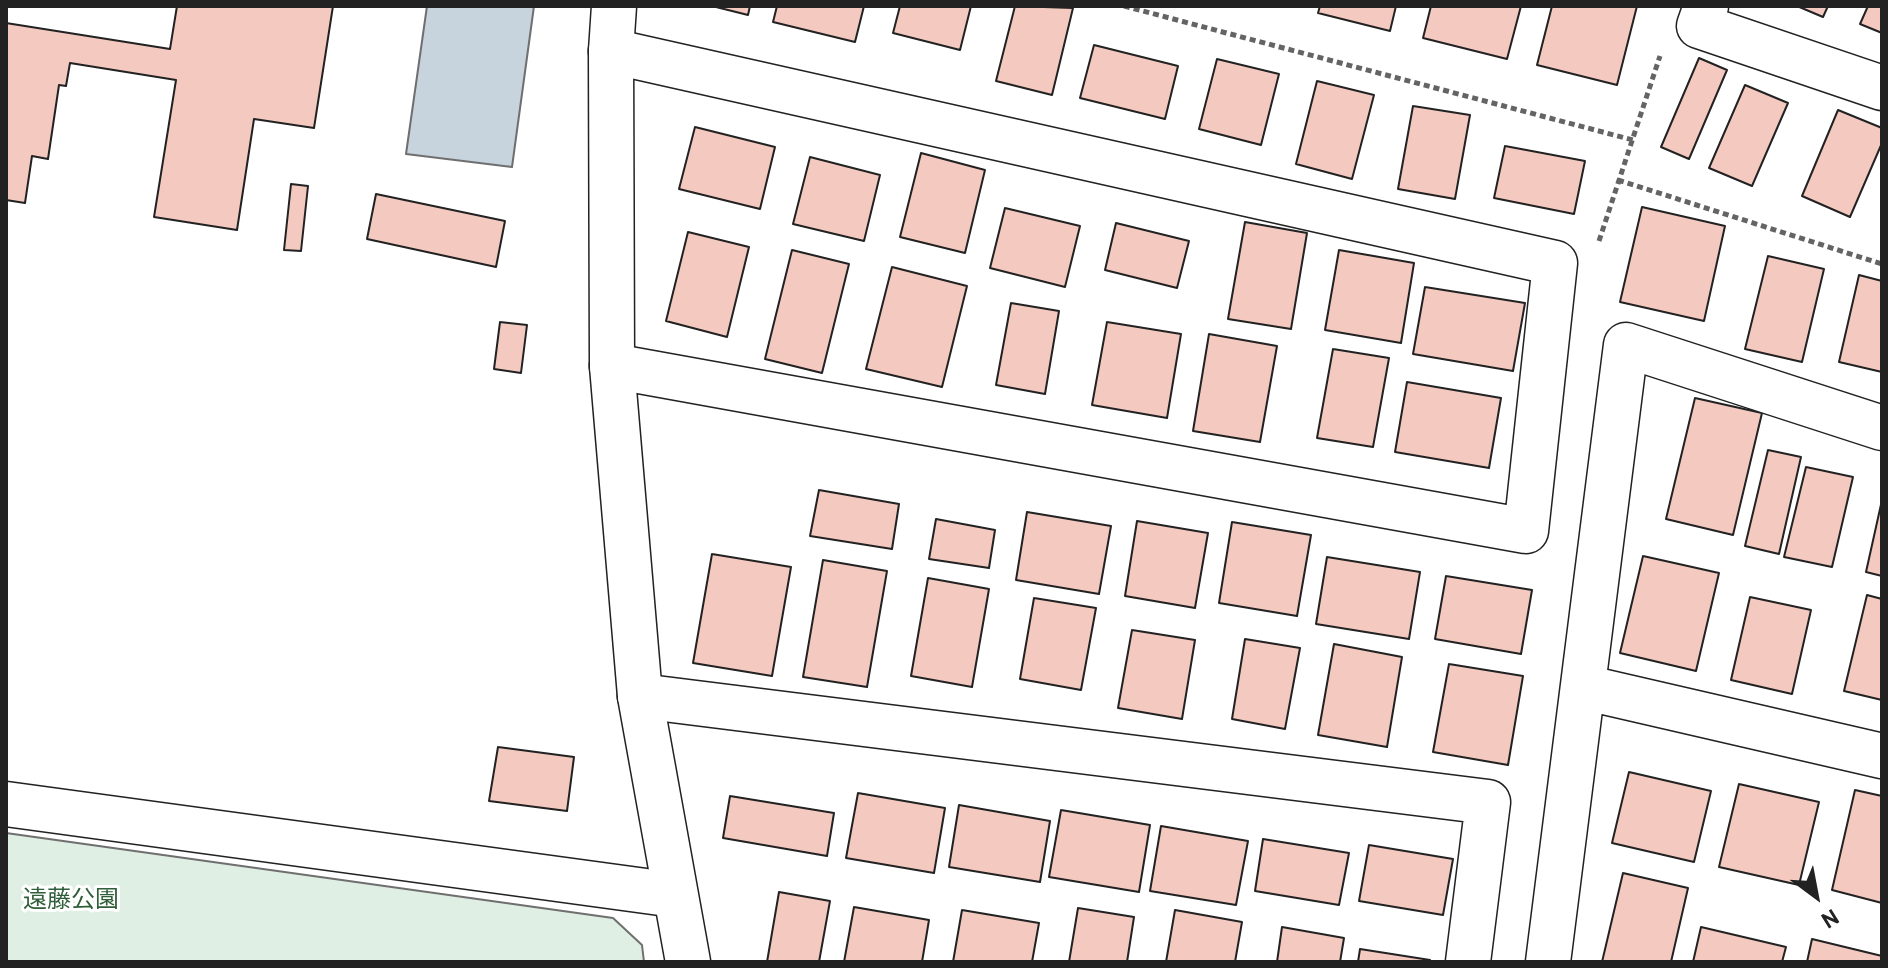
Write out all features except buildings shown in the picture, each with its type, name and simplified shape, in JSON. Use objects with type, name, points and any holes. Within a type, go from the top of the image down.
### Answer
[{"type":"street","points":[[614,6],[611,51],[612,366],[640,696],[688,962]]},
{"type":"street","points":[[1706,6],[1699,26],[1882,88]]},
{"type":"street","points":[[611,51],[1555,263],[1526,531],[612,366]]},
{"type":"street","points":[[1548,962],[1626,345],[1882,428]]},
{"type":"street","points":[[1583,687],[1882,756]]},
{"type":"street","points":[[640,696],[1488,802],[1468,962]]},
{"type":"street","points":[[6,804],[675,895]]},
{"type":"path","points":[[1124,6],[1633,140]]},
{"type":"path","points":[[1618,180],[1882,264]]},
{"type":"green space","name":"遠藤公園","points":[[6,833],[613,918],[642,945],[644,962],[6,962]]},
{"type":"shaded area","points":[[427,6],[534,6],[512,167],[406,154]]}]
